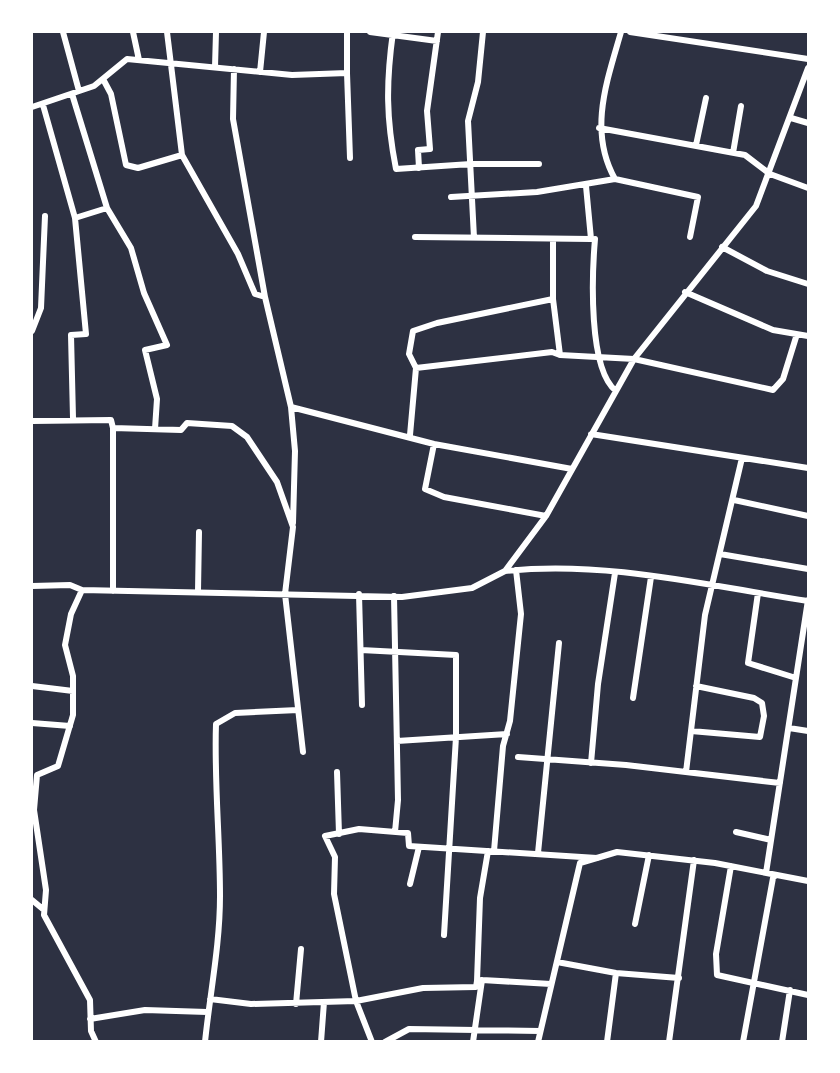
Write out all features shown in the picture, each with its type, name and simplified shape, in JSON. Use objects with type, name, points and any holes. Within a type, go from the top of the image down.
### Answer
[{"type":"street","points":[[63,32],[75,93],[107,208],[131,248],[144,293],[167,345],[145,350],[157,399],[155,429]]},
{"type":"street","points":[[133,32],[139,60]]},
{"type":"street","points":[[167,32],[182,155],[238,254],[255,294],[265,297]]},
{"type":"street","points":[[215,67],[216,32]]},
{"type":"street","points":[[260,72],[264,32]]},
{"type":"street","points":[[347,32],[350,158]]},
{"type":"street","points":[[370,32],[437,41]]},
{"type":"street","points":[[419,168],[418,150],[430,149],[427,111],[438,32]]},
{"type":"street","points":[[474,237],[474,196],[468,121],[478,82],[483,32]]},
{"type":"street","points":[[615,179],[605,160],[599,128],[621,32]]},
{"type":"street","points":[[630,32],[808,60]]},
{"type":"street","points":[[393,33],[386,94],[396,169],[471,164],[539,164]]},
{"type":"street","points":[[32,107],[75,93],[103,79],[127,59],[292,75],[347,73]]},
{"type":"street","points":[[505,571],[545,516],[634,359],[756,206],[808,68]]},
{"type":"street","points":[[234,69],[233,119],[265,297],[290,407],[295,451],[293,527],[285,594],[303,752]]},
{"type":"street","points":[[103,79],[111,94],[126,165],[138,168],[182,155]]},
{"type":"street","points":[[696,145],[706,99]]},
{"type":"street","points":[[43,105],[75,218],[86,334],[71,335],[73,418]]},
{"type":"street","points":[[733,153],[741,106]]},
{"type":"street","points":[[791,118],[808,122]]},
{"type":"street","points":[[599,128],[745,155],[770,174],[808,188]]},
{"type":"street","points":[[451,197],[586,186],[615,179],[698,197],[690,237]]},
{"type":"street","points":[[415,237],[591,239],[586,186]]},
{"type":"street","points":[[75,218],[107,208]]},
{"type":"street","points":[[32,331],[41,308],[46,216]]},
{"type":"street","points":[[553,239],[553,299],[560,355]]},
{"type":"street","points":[[594,239],[597,355],[607,385],[616,391]]},
{"type":"street","points":[[722,247],[767,271],[808,284]]},
{"type":"street","points":[[32,272],[42,273]]},
{"type":"street","points":[[685,292],[725,312],[773,330],[808,336]]},
{"type":"street","points":[[410,435],[416,368],[409,354],[413,331],[553,299]]},
{"type":"street","points":[[416,368],[552,352],[560,355],[634,359],[773,390],[783,379],[797,334]]},
{"type":"street","points":[[290,407],[395,435],[410,435],[434,444],[572,469]]},
{"type":"street","points":[[32,421],[73,418],[111,420],[113,591]]},
{"type":"street","points":[[113,428],[181,430],[187,423],[232,426],[247,438],[277,482],[293,527]]},
{"type":"street","points":[[591,434],[808,468]]},
{"type":"street","points":[[434,444],[425,489],[444,497],[545,516]]},
{"type":"street","points":[[686,772],[712,586],[742,458]]},
{"type":"street","points":[[734,500],[808,516]]},
{"type":"street","points":[[198,591],[199,532]]},
{"type":"street","points":[[720,554],[808,569]]},
{"type":"street","points":[[32,586],[70,585],[82,590],[113,591],[394,596],[472,588],[505,571],[553,566],[651,577],[808,601],[766,873]]},
{"type":"street","points":[[473,1041],[479,980],[480,898],[491,851],[521,614],[516,570]]},
{"type":"street","points":[[591,763],[598,684],[615,573]]},
{"type":"street","points":[[633,698],[651,577]]},
{"type":"street","points":[[44,910],[46,890],[34,810],[37,775],[58,766],[70,726],[73,676],[65,645],[71,614],[82,590]]},
{"type":"street","points":[[758,593],[748,663],[796,678]]},
{"type":"street","points":[[359,594],[362,705]]},
{"type":"street","points":[[394,596],[397,741],[395,832]]},
{"type":"street","points":[[538,853],[550,760],[548,730],[559,643]]},
{"type":"street","points":[[361,650],[456,655],[456,737],[444,935]]},
{"type":"street","points":[[32,686],[73,691]]},
{"type":"street","points":[[691,731],[760,737],[764,716],[764,708],[754,698],[696,686]]},
{"type":"street","points":[[205,1041],[220,898],[220,819],[215,778],[216,724],[235,713],[298,709]]},
{"type":"street","points":[[32,723],[70,726]]},
{"type":"street","points":[[789,728],[808,731]]},
{"type":"street","points":[[397,741],[507,734]]},
{"type":"street","points":[[518,757],[780,783]]},
{"type":"street","points":[[337,772],[339,834]]},
{"type":"street","points":[[372,1041],[356,1001],[334,894],[335,857],[326,836],[359,829],[408,833],[408,846],[597,858]]},
{"type":"street","points":[[736,832],[771,840]]},
{"type":"street","points":[[410,884],[419,847]]},
{"type":"street","points":[[538,1041],[580,863],[617,852],[694,860],[808,881]]},
{"type":"street","points":[[635,924],[649,855]]},
{"type":"street","points":[[679,1041],[669,1041],[680,978],[694,860]]},
{"type":"street","points":[[732,866],[715,971],[723,978],[808,995]]},
{"type":"street","points":[[743,1041],[773,878],[776,875]]},
{"type":"street","points":[[32,900],[44,910],[59,945],[90,1000],[91,1031],[96,1041]]},
{"type":"street","points":[[296,1004],[301,949]]},
{"type":"street","points":[[556,962],[616,973],[680,978]]},
{"type":"street","points":[[607,1041],[616,973]]},
{"type":"street","points":[[210,999],[296,1004],[356,1001],[423,988],[476,987],[479,980]]},
{"type":"street","points":[[479,980],[551,984]]},
{"type":"street","points":[[782,1041],[790,990]]},
{"type":"street","points":[[321,1041],[324,1002]]},
{"type":"street","points":[[90,1019],[145,1010],[207,1012]]},
{"type":"street","points":[[385,1041],[409,1029],[540,1031]]}]
